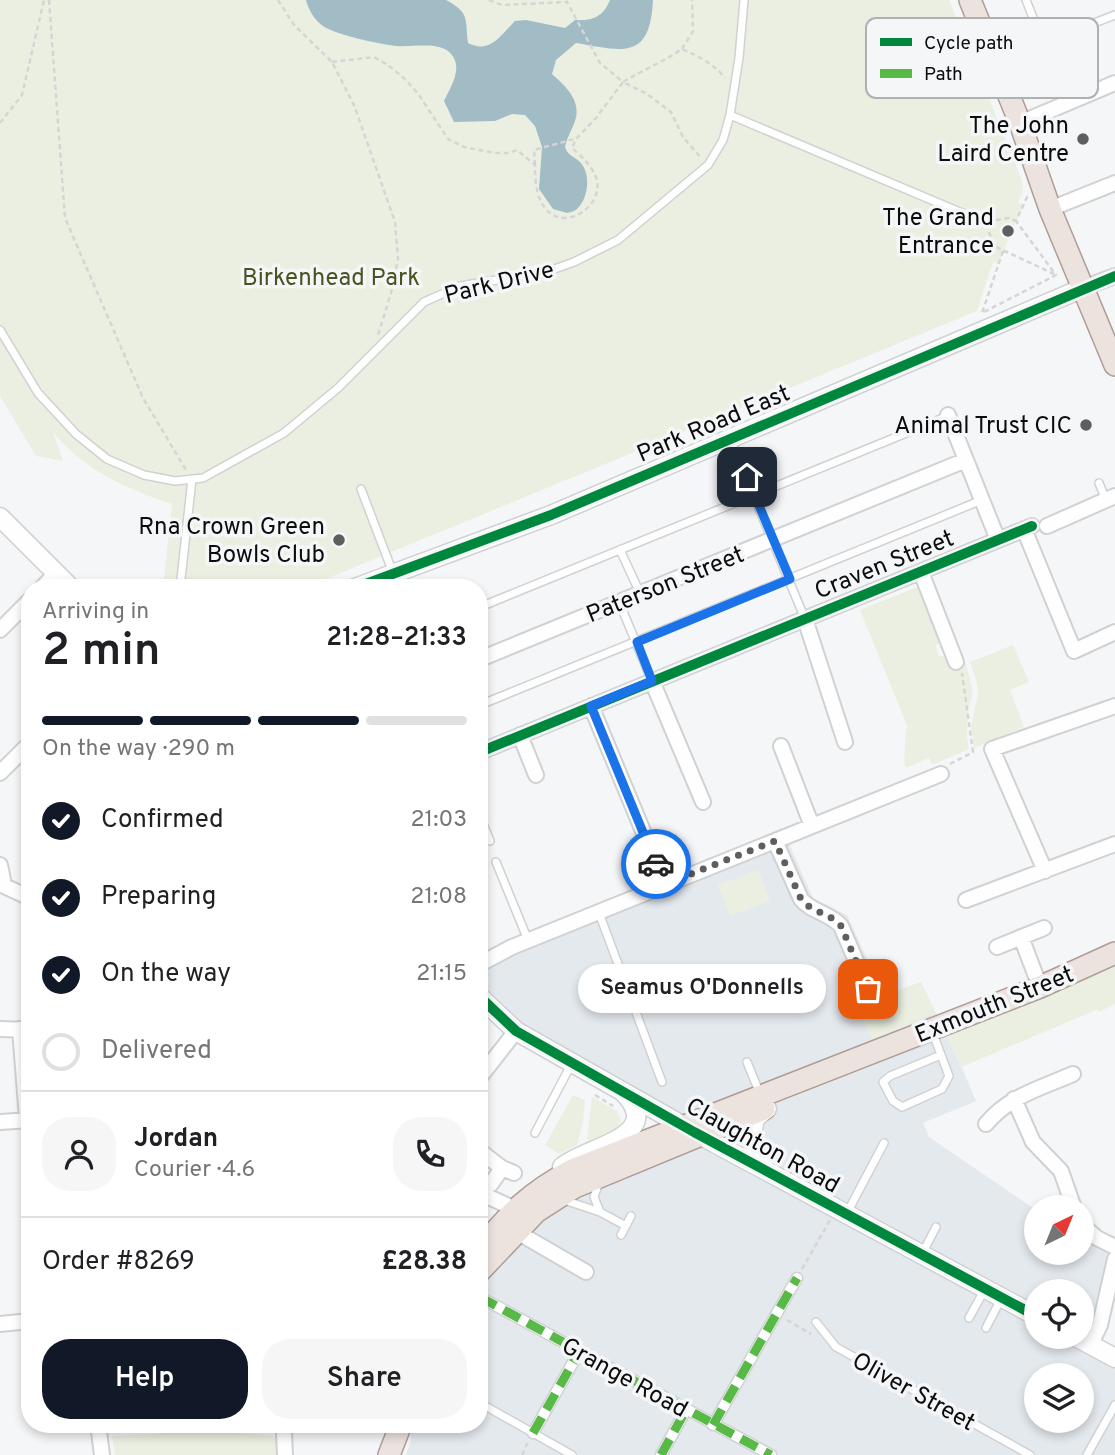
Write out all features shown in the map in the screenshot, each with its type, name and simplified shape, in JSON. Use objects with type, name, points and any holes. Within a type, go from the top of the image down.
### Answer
[{"type":"main road","points":[[970,0],[977,18]]},
{"type":"main road","points":[[1010,98],[1050,209],[1115,365]]},
{"type":"main road","name":"Exmouth Street","points":[[488,1238],[515,1209],[550,1192],[575,1187],[603,1176],[694,1131],[765,1102],[816,1087],[872,1054],[1040,988],[1115,953]]},
{"type":"main road","name":"Exmouth Street","points":[[488,1263],[537,1212],[550,1192],[572,1170],[694,1131]]},
{"type":"street","points":[[1098,91],[1115,83]]},
{"type":"street","points":[[1020,123],[1080,98]]},
{"type":"street","points":[[1050,209],[1115,183]]},
{"type":"street","points":[[1083,288],[1115,276]]},
{"type":"street","name":"Park Road East","points":[[378,579],[551,515],[1083,288]]},
{"type":"street","points":[[948,415],[998,540]]},
{"type":"street","name":"Paterson Street","points":[[488,656],[966,460]]},
{"type":"street","name":"Craven Street","points":[[488,749],[998,540],[1110,498]]},
{"type":"street","points":[[0,517],[62,579]]},
{"type":"street","points":[[1035,527],[1074,651],[1115,632]]},
{"type":"street","points":[[920,572],[957,662]]},
{"type":"street","points":[[50,579],[56,573]]},
{"type":"street","points":[[0,630],[21,609]]},
{"type":"street","points":[[805,619],[845,742]]},
{"type":"street","points":[[652,681],[703,802]]},
{"type":"street","points":[[591,706],[665,884]]},
{"type":"street","points":[[1045,871],[992,749],[1115,706]]},
{"type":"street","points":[[520,735],[536,775]]},
{"type":"street","points":[[782,746],[812,827]]},
{"type":"street","points":[[0,773],[21,752]]},
{"type":"street","points":[[488,960],[528,940],[941,774]]},
{"type":"street","points":[[775,841],[801,899],[806,905],[835,919],[841,926],[868,989]]},
{"type":"street","points":[[966,900],[1115,844]]},
{"type":"street","points":[[0,866],[2,885],[21,894]]},
{"type":"street","points":[[996,947],[1044,928]]},
{"type":"street","points":[[1021,937],[1040,988]]},
{"type":"street","name":"Claughton Road","points":[[488,1005],[516,1031],[573,1063],[617,1098],[694,1131],[1024,1310]]},
{"type":"street","points":[[0,1029],[21,1029]]},
{"type":"street","points":[[488,1067],[516,1031]]},
{"type":"street","points":[[986,1124],[999,1108],[1073,1074]]},
{"type":"street","points":[[550,1192],[568,1162],[631,1132],[635,1117],[634,1107],[630,1099],[617,1098]]},
{"type":"street","points":[[1014,1100],[1033,1142],[1061,1171],[1069,1195]]},
{"type":"street","points":[[765,1102],[751,1129],[751,1142],[766,1170]]},
{"type":"street","points":[[0,1122],[21,1120]]},
{"type":"street","points":[[488,1156],[508,1170],[488,1187]]},
{"type":"street","points":[[488,1191],[515,1209]]},
{"type":"street","points":[[517,1232],[586,1272]]},
{"type":"street","points":[[1094,1235],[1115,1247]]},
{"type":"street","points":[[1094,1331],[1100,1325],[1115,1259]]},
{"type":"street","points":[[713,1425],[797,1278]]},
{"type":"street","name":"Grange Road","points":[[488,1301],[771,1455]]},
{"type":"street","points":[[0,1324],[21,1322]]},
{"type":"street","points":[[1094,1347],[1115,1358]]},
{"type":"street","points":[[533,1433],[579,1352]]},
{"type":"street","points":[[660,1455],[686,1410]]},
{"type":"street","points":[[99,1433],[102,1455]]},
{"type":"street","points":[[284,1433],[285,1455]]},
{"type":"lane","name":"Park Drive","points":[[0,330],[38,393],[76,434],[107,459],[144,475],[175,481],[203,478],[284,433],[338,388],[424,302],[460,286],[546,272],[574,262],[618,240],[708,165],[723,140],[730,115],[744,0]]},
{"type":"lane","points":[[1026,0],[1033,18]]},
{"type":"lane","points":[[1098,22],[1115,15]]},
{"type":"lane","points":[[730,115],[986,223]]},
{"type":"lane","points":[[488,604],[948,415]]},
{"type":"lane","points":[[730,439],[805,619]]},
{"type":"lane","points":[[181,579],[192,479]]},
{"type":"lane","points":[[1099,483],[1110,498]]},
{"type":"lane","points":[[361,489],[393,573]]},
{"type":"lane","points":[[488,702],[982,500]]},
{"type":"lane","points":[[620,550],[639,593]]},
{"type":"lane","points":[[619,602],[652,681]]},
{"type":"lane","points":[[488,834],[491,841]]},
{"type":"lane","points":[[496,862],[528,940]]},
{"type":"lane","points":[[599,912],[662,1082]]},
{"type":"lane","points":[[932,1030],[949,1076],[942,1089],[902,1107],[893,1101],[883,1082],[890,1076],[941,1055]]},
{"type":"lane","points":[[747,1062],[765,1102]]},
{"type":"lane","points":[[535,1133],[573,1063]]},
{"type":"lane","points":[[842,1211],[884,1143]]},
{"type":"lane","points":[[600,1212],[594,1197],[596,1184],[603,1176]]},
{"type":"lane","points":[[550,1192],[600,1212],[626,1226]]},
{"type":"lane","points":[[621,1235],[631,1216]]},
{"type":"lane","points":[[922,1255],[936,1227]]},
{"type":"lane","points":[[969,1318],[985,1289]]},
{"type":"lane","points":[[986,1328],[1002,1298]]},
{"type":"lane","name":"Oliver Street","points":[[816,1322],[836,1347],[1030,1455]]},
{"type":"lane","points":[[1087,1455],[1115,1405]]},
{"type":"lane","points":[[488,1408],[572,1455]]},
{"type":"path","points":[[0,122],[22,95],[44,0]]},
{"type":"path","points":[[49,0],[65,218],[143,398],[192,479]]},
{"type":"path","points":[[278,0],[293,24],[332,62],[354,105],[395,222],[398,259],[391,293],[372,355]]},
{"type":"path","points":[[489,0],[502,5],[567,2],[600,63],[623,82],[647,94],[671,112],[683,137],[708,165]]},
{"type":"path","points":[[576,138],[534,150],[535,183],[540,200],[551,215],[566,219],[581,215],[589,207],[597,187],[596,175],[572,148],[576,138],[596,118],[623,82],[658,65],[682,49],[693,31],[692,0]]},
{"type":"path","points":[[682,49],[719,71],[734,89]]},
{"type":"path","points":[[332,62],[374,57],[406,80],[448,139],[464,147],[495,153],[517,150],[535,165]]},
{"type":"path","points":[[1016,221],[1029,193]]},
{"type":"path","points":[[1009,218],[1016,221],[1056,275],[994,246],[986,223],[1009,218]]},
{"type":"path","points":[[1003,251],[982,313],[1056,275]]},
{"type":"path","points":[[941,774],[945,767],[973,752],[964,682],[961,666],[957,662]]},
{"type":"path","points":[[589,1091],[617,1098]]},
{"type":"path","points":[[797,1278],[842,1211]]},
{"type":"path","points":[[776,1314],[812,1334]]},
{"type":"path","points":[[522,1455],[533,1433]]},
{"type":"shaded area","points":[[782,828],[813,898],[847,915],[884,996],[921,982],[976,1101],[923,1123],[929,1137],[1024,1202],[1024,1265],[1094,1265],[1094,1226],[1115,1245],[1094,1332],[1094,1279],[1024,1279],[1024,1349],[1094,1349],[1094,1346],[1115,1358],[1115,1455],[406,1455],[411,1440],[410,1433],[488,1433],[488,1275],[529,1227],[574,1196],[694,1132],[622,1091],[488,1002],[488,960]]},
{"type":"green space","name":"Birkenhead Park","points":[[0,0],[949,0],[956,18],[866,18],[866,98],[989,98],[1022,180],[1023,191],[1018,202],[1023,205],[998,264],[993,262],[977,311],[326,579],[164,579],[172,504],[122,485],[92,468],[53,432],[63,461],[36,456],[0,396]]},
{"type":"green space","points":[[922,585],[943,633],[941,642],[935,646],[939,656],[948,656],[957,666],[966,663],[973,693],[968,711],[969,749],[932,765],[929,758],[906,768],[904,763],[908,728],[860,610]]},
{"type":"green space","points":[[1013,645],[1029,682],[1010,690],[1024,727],[974,748],[971,727],[978,694],[970,662]]},
{"type":"green space","points":[[758,870],[770,901],[730,916],[718,885]]},
{"type":"green space","points":[[1115,966],[1115,1004],[962,1067],[946,1035]]},
{"type":"green space","points":[[921,982],[935,1013],[872,1040],[855,1000],[881,989],[884,996]]},
{"type":"green space","points":[[573,1095],[585,1100],[583,1123],[577,1145],[559,1154],[545,1145]]},
{"type":"green space","points":[[592,1097],[617,1111],[621,1120],[617,1128],[589,1141],[587,1139]]},
{"type":"green space","points":[[239,1433],[274,1436],[280,1455],[115,1455],[112,1436]]},
{"type":"water","points":[[306,0],[446,0],[463,13],[468,43],[483,46],[494,42],[515,21],[526,20],[565,28],[575,20],[597,17],[610,0],[653,0],[651,20],[640,43],[620,49],[576,43],[556,60],[552,74],[571,94],[577,113],[565,147],[584,167],[587,179],[584,199],[576,210],[567,213],[553,209],[539,189],[542,147],[535,126],[525,115],[512,114],[495,121],[454,122],[444,101],[456,72],[455,60],[447,50],[433,46],[389,45],[338,33],[317,21]]},
{"type":"marked path","points":[[713,1425],[797,1278]]},
{"type":"marked path","points":[[488,1301],[771,1455]]},
{"type":"marked path","points":[[533,1433],[579,1352]]},
{"type":"marked path","points":[[661,1455],[686,1410]]},
{"type":"cycle path","points":[[379,579],[551,515],[1115,276]]},
{"type":"cycle path","points":[[488,749],[1032,526]]},
{"type":"cycle path","points":[[488,1005],[516,1031],[694,1132],[1024,1310]]},
{"type":"way so far","points":[[656,864],[665,884],[775,841],[801,899],[806,905],[835,919],[841,926],[868,989]]},
{"type":"place","name":"The John Laird Centre","points":[[1083,139]]},
{"type":"place","name":"The Grand Entrance","points":[[1008,231]]},
{"type":"place","name":"Animal Trust CIC","points":[[1086,425]]},
{"type":"place","name":"Rna Crown Green Bowls Club","points":[[339,540]]},
{"type":"place","name":"Seamus O'Donnells","points":[[868,989]]},
{"type":"route","points":[[656,864],[591,706],[652,681],[637,642],[790,579],[747,477]]}]
